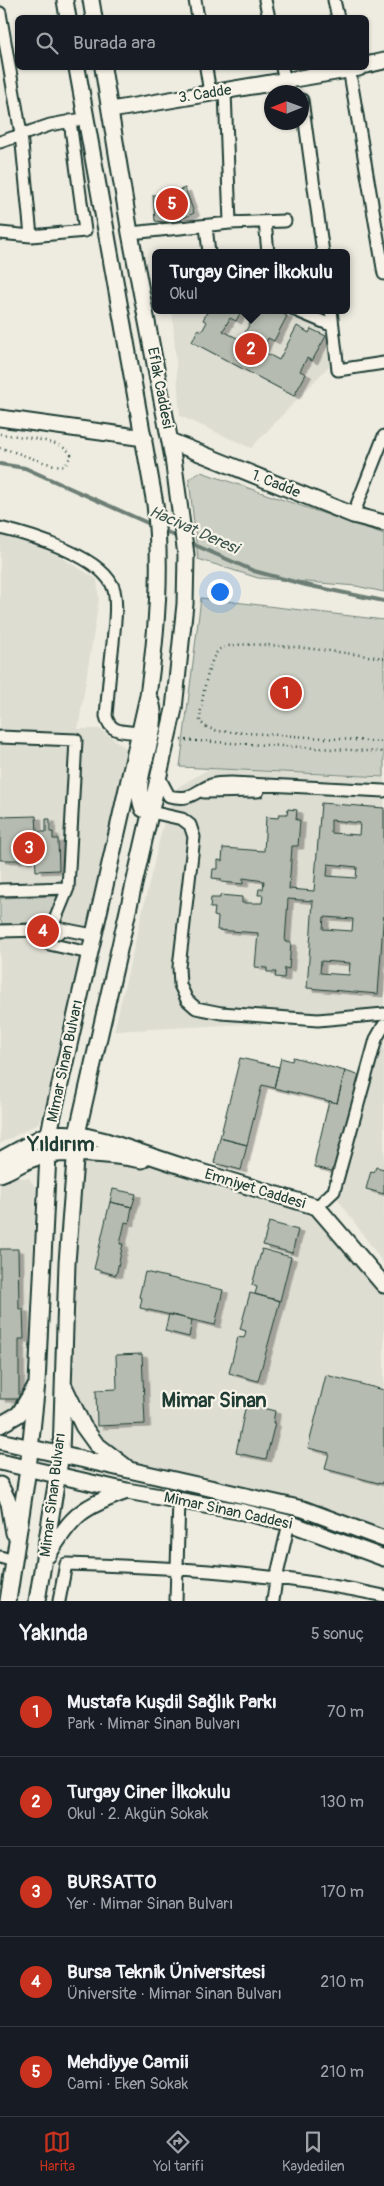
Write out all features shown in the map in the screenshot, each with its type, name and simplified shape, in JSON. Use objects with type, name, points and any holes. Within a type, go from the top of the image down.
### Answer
[{"type":"main road","points":[[65,0],[68,15]]},
{"type":"main road","points":[[91,0],[94,15]]},
{"type":"main road","points":[[369,64],[384,60]]},
{"type":"main road","name":"Eflak Caddesi","points":[[77,70],[145,446],[159,539],[155,646]]},
{"type":"main road","name":"Eflak Caddesi","points":[[103,70],[130,233],[173,458],[186,555],[185,604],[181,651]]},
{"type":"main road","name":"3. Cadde","points":[[111,110],[342,70]]},
{"type":"main road","points":[[0,418],[145,446]]},
{"type":"main road","name":"1. Cadde","points":[[170,441],[353,515],[384,524]]},
{"type":"main road","name":"Mimar Sinan Bulvarı","points":[[8,1601],[10,1555],[28,1469],[37,1383],[50,1133],[91,942],[148,696],[155,646]]},
{"type":"main road","name":"Mimar Sinan Bulvarı","points":[[37,1601],[61,1454],[67,1263],[77,1134],[174,709],[181,651]]},
{"type":"main road","points":[[148,696],[153,708],[154,719],[141,776],[139,798],[143,809],[151,812]]},
{"type":"main road","points":[[3,1168],[50,1133],[77,1134],[106,1141],[181,1166]]},
{"type":"main road","points":[[3,1168],[48,1155],[75,1154],[133,1158],[181,1166]]},
{"type":"main road","name":"Emniyet Caddesi","points":[[181,1166],[317,1207],[384,1285]]},
{"type":"main road","points":[[3,1168],[38,1171],[46,1192]]},
{"type":"main road","points":[[0,1425],[20,1414],[37,1383]]},
{"type":"main road","points":[[63,1383],[83,1426],[96,1444],[131,1471]]},
{"type":"main road","name":"Mimar Sinan Caddesi","points":[[0,1441],[303,1508],[384,1540]]},
{"type":"main road","name":"Mimar Sinan Caddesi","points":[[0,1462],[127,1491],[289,1522],[384,1558]]},
{"type":"main road","points":[[0,1485],[9,1503],[10,1555]]},
{"type":"main road","points":[[44,1562],[63,1531],[76,1516],[95,1503],[127,1491]]},
{"type":"street","points":[[195,0],[198,15]]},
{"type":"street","points":[[265,0],[268,15]]},
{"type":"street","points":[[334,0],[337,15]]},
{"type":"street","points":[[0,13],[21,134],[31,236]]},
{"type":"street","points":[[207,70],[218,92],[230,224]]},
{"type":"street","points":[[352,70],[380,216],[384,274]]},
{"type":"street","points":[[0,142],[21,134],[86,118]]},
{"type":"street","points":[[0,233],[31,236],[85,230],[70,121]]},
{"type":"street","points":[[306,130],[322,249]]},
{"type":"street","points":[[130,233],[285,221]]},
{"type":"street","points":[[265,222],[268,249]]},
{"type":"street","points":[[206,226],[209,249]]},
{"type":"street","points":[[304,314],[333,326]]},
{"type":"street","points":[[332,314],[338,370],[384,363]]},
{"type":"street","points":[[353,515],[384,436]]},
{"type":"street","points":[[0,528],[29,535],[86,559],[102,573],[113,588],[116,606],[106,716],[108,724],[114,729],[140,733]]},
{"type":"street","points":[[0,737],[76,740],[68,888],[52,929],[49,944],[91,942]]},
{"type":"street","points":[[159,777],[169,796],[181,798],[191,798],[204,789],[231,783],[384,791]]},
{"type":"street","points":[[204,789],[384,798]]},
{"type":"street","points":[[151,812],[182,819],[190,825],[194,837],[179,966],[180,985],[187,1000],[196,1008],[221,1013],[318,1020],[384,1014]]},
{"type":"street","points":[[0,890],[68,888]]},
{"type":"street","points":[[0,931],[52,929],[91,942]]},
{"type":"street","points":[[317,1207],[334,1191],[376,1039],[384,1025]]},
{"type":"street","points":[[176,1601],[179,1500]]},
{"type":"street","points":[[273,1601],[289,1522]]},
{"type":"street","points":[[59,1601],[66,1564],[177,1568],[276,1579],[384,1596]]},
{"type":"path","points":[[0,434],[61,446],[66,448],[71,455],[66,465],[56,466],[23,453],[0,448]]},
{"type":"path","points":[[384,658],[274,646],[229,645],[218,650],[211,663],[200,711],[200,722],[208,728],[218,731],[384,742]]},
{"type":"path","points":[[166,743],[180,740],[384,752]]},
{"type":"shaded area","points":[[172,314],[289,314],[327,333],[329,366],[251,448],[180,416]]},
{"type":"shaded area","points":[[201,472],[384,534],[384,592],[356,586],[258,578],[198,559],[189,479]]},
{"type":"shaded area","points":[[0,530],[57,555],[97,579],[99,600],[78,729],[100,729],[127,749],[44,1114],[37,1124],[0,1144]]},
{"type":"shaded area","points":[[201,598],[384,620],[384,777],[180,767]]},
{"type":"shaded area","points":[[209,769],[384,778],[384,1017],[114,1031],[163,825],[178,787]]},
{"type":"shaded area","points":[[57,896],[54,911],[48,917],[48,922],[3,924],[0,920],[0,898]]},
{"type":"shaded area","points":[[384,1026],[384,1264],[337,1198]]},
{"type":"shaded area","points":[[75,1154],[133,1158],[317,1207],[384,1285],[384,1539],[303,1509],[131,1471],[96,1444],[63,1383]]},
{"type":"shaded area","points":[[10,1177],[29,1178],[36,1188],[27,1388],[16,1408],[0,1416],[0,1183]]},
{"type":"building","points":[[185,188],[194,213],[173,223],[155,221],[153,195],[167,195]]},
{"type":"building","points":[[206,314],[240,314],[236,321],[230,318],[223,331],[241,340],[255,314],[283,314],[287,316],[274,341],[268,338],[262,351],[279,360],[297,326],[309,333],[311,329],[326,336],[312,361],[307,358],[300,371],[306,374],[294,396],[192,342],[198,329],[202,331],[207,322],[203,320]]},
{"type":"building","points":[[321,803],[384,808],[384,910],[378,994],[307,988],[313,901],[288,899],[285,942],[291,942],[289,969],[285,968],[284,978],[275,977],[276,972],[267,972],[267,968],[255,967],[258,933],[217,930],[218,917],[214,916],[215,908],[210,908],[211,898],[220,898],[220,895],[242,897],[242,903],[262,903],[263,895],[258,895],[259,889],[263,889],[264,881],[243,878],[243,884],[221,882],[221,879],[212,878],[213,869],[218,869],[218,860],[222,861],[223,848],[264,851],[266,817],[278,818],[279,814],[287,814],[288,809],[297,810],[296,820],[300,820],[298,846],[292,846],[289,889],[314,891]],"holes":[[[331,820],[360,823],[359,835],[331,833]],[[328,864],[357,867],[356,878],[327,876]],[[324,917],[353,919],[352,931],[323,929]],[[321,961],[350,963],[349,975],[320,973]]]},
{"type":"building","points":[[36,816],[37,832],[46,832],[46,819],[50,819],[50,832],[53,832],[53,839],[58,839],[59,870],[36,871],[35,856],[28,856],[28,860],[0,860],[0,817]]},
{"type":"building","points":[[293,1057],[345,1071],[337,1103],[274,1088],[281,1058],[292,1061]]},
{"type":"building","points":[[240,1058],[279,1067],[274,1088],[262,1085],[247,1145],[220,1138]]},
{"type":"building","points":[[345,1071],[361,1076],[336,1172],[315,1167],[315,1160],[329,1101],[337,1103]]},
{"type":"building","points":[[220,1138],[247,1145],[241,1170],[214,1163]]},
{"type":"building","points":[[376,1167],[384,1169],[384,1194],[366,1189],[371,1171],[374,1172]]},
{"type":"building","points":[[113,1189],[136,1194],[132,1207],[110,1202]]},
{"type":"building","points":[[110,1202],[132,1207],[129,1223],[125,1222],[120,1244],[123,1244],[116,1275],[94,1269]]},
{"type":"building","points":[[269,1222],[298,1230],[292,1253],[263,1245]]},
{"type":"building","points":[[0,1249],[18,1249],[19,1309],[23,1309],[24,1339],[19,1339],[19,1399],[0,1399]]},
{"type":"building","points":[[262,1249],[291,1257],[280,1301],[255,1294],[257,1287],[252,1285]]},
{"type":"building","points":[[145,1272],[223,1290],[215,1325],[140,1308],[142,1298],[139,1297]]},
{"type":"building","points":[[250,1293],[280,1301],[258,1381],[229,1373],[238,1337],[244,1338],[246,1331],[240,1329]]},
{"type":"building","points":[[169,1314],[192,1320],[189,1337],[165,1331]]},
{"type":"building","points":[[142,1354],[145,1424],[97,1426],[96,1390],[117,1389],[116,1355]]},
{"type":"building","points":[[326,1375],[384,1390],[384,1478],[382,1484],[325,1469],[329,1453],[308,1448]]},
{"type":"building","points":[[246,1404],[275,1411],[273,1423],[275,1423],[266,1459],[236,1453]]},
{"type":"waterway","name":"Hacivat Deresi","points":[[0,464],[25,468],[152,525]]},
{"type":"waterway","name":"Hacivat Deresi","points":[[161,529],[179,538]]},
{"type":"waterway","name":"Hacivat Deresi","points":[[188,542],[254,571],[306,585],[384,601]]},
{"type":"place","name":"Mehdiyye Camii","points":[[172,204]]},
{"type":"place","name":"Turgay Ciner İlkokulu","points":[[251,349]]},
{"type":"place","name":"Mustafa Kuşdil Sağlık Parkı","points":[[286,693]]},
{"type":"place","name":"BURSATTO","points":[[29,848]]},
{"type":"place","name":"Bursa Teknik Üniversitesi","points":[[43,931]]},
{"type":"district","name":"Yıldırım","points":[[61,1144]]},
{"type":"district","name":"Mimar Sinan","points":[[214,1400]]}]
